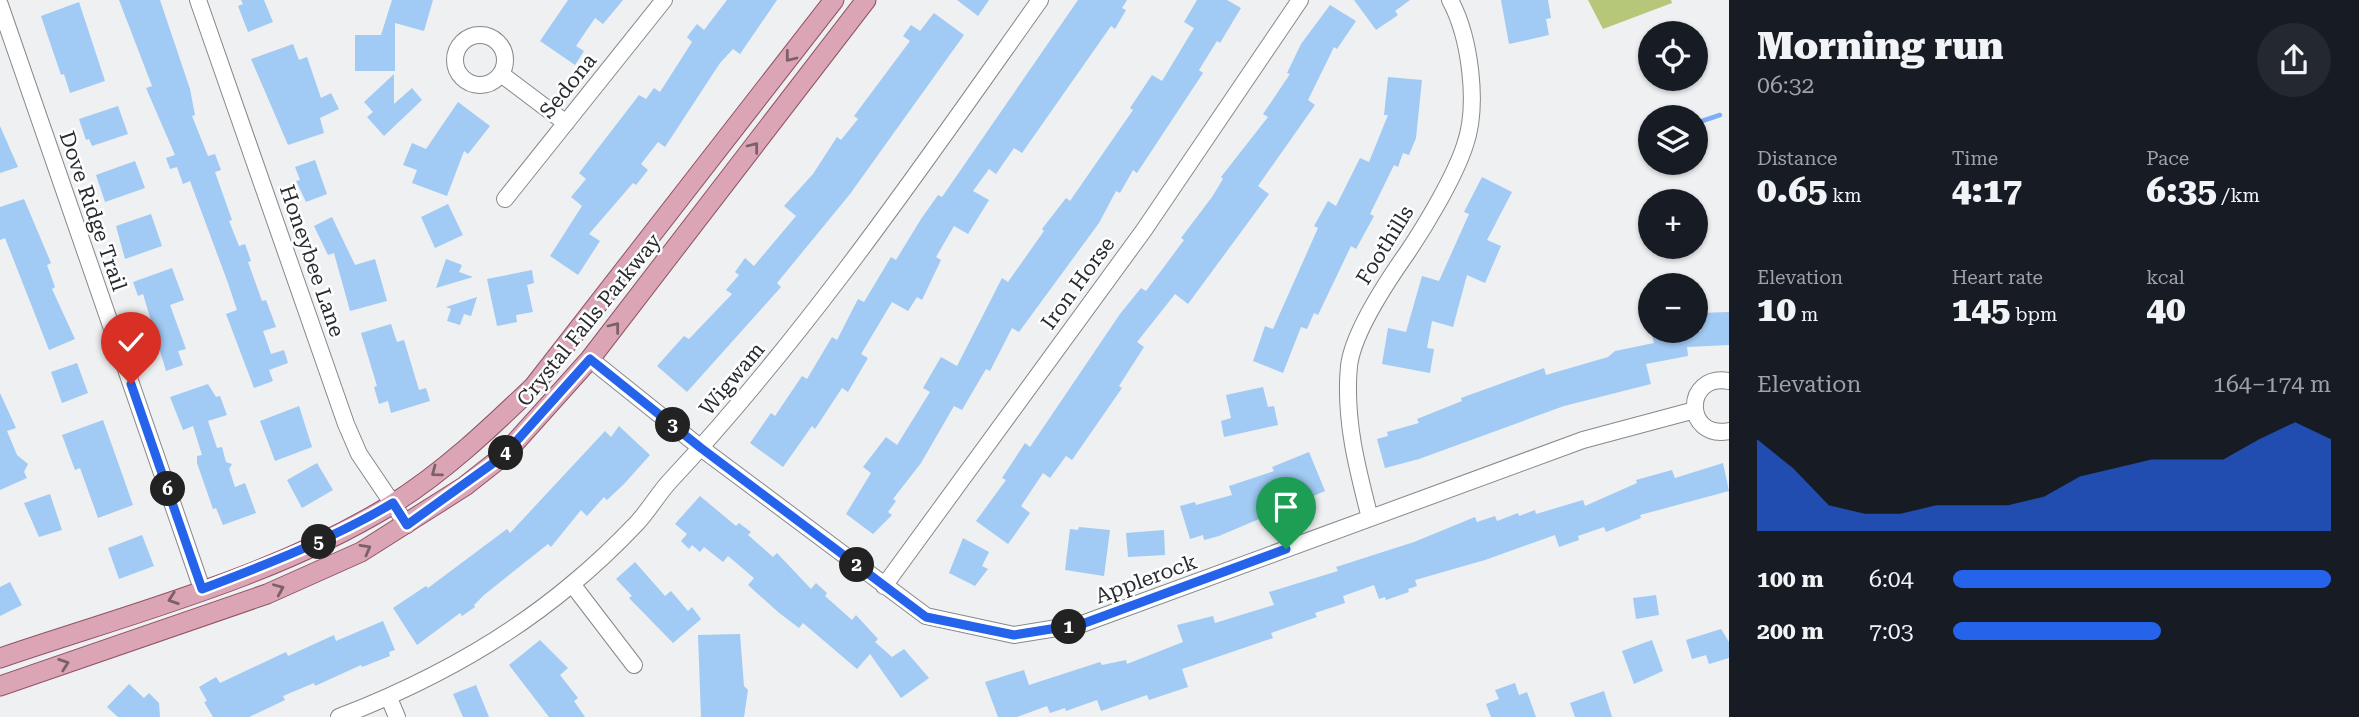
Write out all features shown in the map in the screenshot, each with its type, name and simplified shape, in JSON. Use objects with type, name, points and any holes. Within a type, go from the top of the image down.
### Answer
[{"type":"main road","name":"Crystal Falls Parkway","points":[[0,686],[267,594],[361,552],[407,525],[503,456],[590,359],[866,0]]},
{"type":"main road","name":"Crystal Falls Parkway","points":[[0,658],[293,555],[351,528],[393,503],[478,439],[534,386],[831,1]]},
{"type":"street","name":"Honeybee Lane","points":[[198,0],[346,424],[359,454],[407,525]]},
{"type":"street","name":"Sedona","points":[[505,198],[664,0]]},
{"type":"street","name":"Wigwam","points":[[339,717],[389,698],[509,632],[572,584],[637,522],[755,387],[904,192],[1040,0]]},
{"type":"street","name":"Iron Horse","points":[[884,586],[1143,230],[1300,0]]},
{"type":"street","name":"Foothills","points":[[1370,518],[1351,449],[1349,364],[1376,298],[1412,245],[1466,144],[1472,85],[1468,46],[1450,0]]},
{"type":"street","points":[[831,1],[852,20]]},
{"type":"street","name":"Dove Ridge Trail","points":[[0,5],[202,589]]},
{"type":"street","points":[[501,74],[566,123]]},
{"type":"street","name":"Applerock","points":[[590,359],[701,448],[926,617],[1014,635],[1048,632],[1082,624],[1583,440],[1695,410]]},
{"type":"street","points":[[1729,381],[1720,380],[1703,386],[1695,401],[1695,410],[1707,429],[1729,431]]},
{"type":"street","points":[[572,584],[634,665]]},
{"type":"street","points":[[389,698],[397,717]]},
{"type":"green space","points":[[1588,0],[1671,0],[1672,3],[1603,29]]},
{"type":"building","points":[[119,0],[160,0],[190,89],[195,115],[192,116],[208,156],[215,154],[221,170],[215,172],[232,220],[229,221],[239,246],[245,244],[251,261],[248,262],[262,301],[266,300],[276,327],[263,331],[271,354],[284,350],[288,363],[269,370],[273,381],[254,388],[226,314],[237,310],[228,283],[190,181],[183,184],[177,167],[170,169],[166,158],[175,155],[146,88],[152,86]]},
{"type":"building","points":[[241,0],[264,0],[273,22],[248,32],[238,6],[243,4]]},
{"type":"building","points":[[392,0],[433,0],[424,31],[395,23],[395,71],[355,71],[355,35],[381,35]]},
{"type":"building","points":[[568,0],[623,0],[603,24],[595,18],[576,46],[584,51],[575,65],[540,41]]},
{"type":"building","points":[[727,0],[777,0],[740,54],[733,49],[720,63],[665,147],[658,142],[641,164],[648,170],[636,185],[633,183],[589,234],[600,241],[578,275],[550,256],[582,206],[571,197],[586,179],[579,173],[639,95],[646,99],[654,88],[660,92],[692,42],[687,37],[697,24],[704,30]]},
{"type":"building","points":[[957,0],[989,0],[978,16]]},
{"type":"building","points":[[1078,0],[1127,0],[1122,8],[1126,10],[1115,29],[1111,26],[1022,153],[1014,148],[996,174],[989,169],[973,191],[989,200],[968,234],[954,226],[936,257],[941,260],[922,300],[917,297],[908,311],[892,302],[861,354],[868,358],[848,392],[842,388],[815,429],[812,426],[783,467],[750,443],[771,413],[775,416],[802,376],[807,379],[832,337],[837,340],[858,299],[864,302],[891,257],[896,260],[921,219],[938,195],[942,197]]},
{"type":"building","points":[[1197,0],[1227,0],[1241,8],[1220,43],[1217,41],[1199,70],[1203,73],[1137,173],[1133,170],[1120,193],[1116,191],[1099,223],[1019,332],[1012,328],[990,371],[986,369],[962,410],[954,406],[921,463],[893,499],[896,501],[888,512],[892,515],[873,534],[846,514],[871,473],[863,467],[886,437],[897,445],[930,392],[923,388],[941,357],[957,366],[1002,278],[1008,282],[1044,231],[1042,229],[1066,198],[1070,201],[1133,110],[1130,108],[1152,75],[1162,81],[1194,28],[1184,22]]},
{"type":"building","points":[[1354,0],[1410,0],[1395,11],[1398,15],[1376,30]]},
{"type":"building","points":[[1501,0],[1548,0],[1551,18],[1546,19],[1549,35],[1509,44]]},
{"type":"building","points":[[79,2],[105,81],[70,93],[41,16]]},
{"type":"building","points":[[1330,5],[1356,21],[1337,49],[1334,47],[1308,100],[1315,105],[1258,186],[1269,194],[1188,304],[1175,294],[1137,342],[1144,347],[1119,386],[1122,388],[1072,460],[1066,456],[1050,478],[1043,473],[1021,506],[1030,513],[1008,544],[976,521],[1006,480],[1002,478],[1025,443],[1030,447],[1120,314],[1141,288],[1146,291],[1184,240],[1181,238],[1212,197],[1223,179],[1221,177],[1268,117],[1263,114],[1290,74],[1287,73],[1301,44]]},
{"type":"building","points":[[934,13],[964,35],[850,194],[777,283],[781,287],[687,392],[657,366],[684,336],[689,339],[732,294],[726,290],[739,275],[735,272],[745,258],[754,266],[796,216],[784,206],[813,174],[837,137],[841,140],[858,119],[854,116],[910,41],[903,36],[911,25],[920,31]]},
{"type":"building","points":[[293,44],[299,60],[307,57],[321,98],[331,93],[339,109],[320,118],[324,133],[288,145],[251,59]]},
{"type":"building","points":[[394,74],[394,104],[412,88],[422,100],[384,136],[367,117],[373,112],[364,102]]},
{"type":"building","points":[[1388,77],[1422,80],[1416,138],[1409,155],[1403,153],[1398,167],[1394,165],[1370,214],[1374,216],[1356,249],[1351,246],[1318,315],[1314,313],[1307,329],[1301,327],[1283,373],[1253,361],[1265,326],[1273,329],[1318,228],[1314,226],[1328,201],[1336,206],[1360,158],[1369,162],[1388,115],[1384,115]]},
{"type":"building","points":[[458,102],[490,126],[468,154],[464,151],[447,196],[412,183],[417,170],[403,165],[412,143],[426,149]]},
{"type":"building","points":[[118,106],[128,134],[92,146],[89,139],[86,140],[79,119]]},
{"type":"building","points":[[0,126],[18,167],[0,173]]},
{"type":"building","points":[[315,160],[327,194],[306,202],[296,181],[300,180],[295,167]]},
{"type":"building","points":[[135,161],[145,188],[105,202],[96,175]]},
{"type":"building","points":[[1482,177],[1512,192],[1487,240],[1501,246],[1485,283],[1467,275],[1453,327],[1432,321],[1427,348],[1434,349],[1430,373],[1382,364],[1388,328],[1406,332],[1422,276],[1439,281],[1469,214],[1464,212]]},
{"type":"building","points":[[24,199],[51,263],[47,265],[55,287],[52,289],[75,339],[49,350],[5,238],[0,240],[0,207]]},
{"type":"building","points":[[448,204],[463,235],[435,248],[421,217]]},
{"type":"building","points":[[151,214],[162,246],[125,259],[116,226]]},
{"type":"building","points":[[332,217],[355,265],[375,259],[387,301],[350,311],[334,253],[328,255],[314,226]]},
{"type":"building","points":[[446,259],[462,265],[459,272],[473,277],[436,288]]},
{"type":"building","points":[[172,268],[184,300],[170,305],[186,349],[178,351],[183,365],[166,371],[143,294],[138,296],[133,282]]},
{"type":"building","points":[[532,270],[534,283],[527,285],[533,312],[516,315],[517,322],[497,326],[487,279]]},
{"type":"building","points":[[477,297],[471,316],[464,314],[460,325],[447,321],[451,309],[446,307]]},
{"type":"building","points":[[1729,312],[1729,345],[1687,347],[1688,356],[1646,364],[1651,384],[1564,406],[1419,459],[1385,468],[1377,439],[1388,436],[1387,432],[1419,423],[1417,419],[1462,401],[1461,398],[1544,368],[1546,375],[1608,357],[1615,351],[1654,343],[1708,343],[1708,313]]},
{"type":"building","points":[[391,324],[397,342],[404,340],[419,390],[426,388],[430,401],[391,413],[388,401],[379,404],[374,387],[377,386],[361,333]]},
{"type":"building","points":[[77,363],[88,393],[62,403],[51,372]]},
{"type":"building","points":[[208,384],[216,397],[220,396],[227,415],[208,421],[217,448],[222,447],[226,462],[232,464],[229,469],[235,487],[245,483],[256,513],[223,525],[216,508],[213,509],[197,463],[197,456],[202,455],[193,426],[183,430],[170,397]]},
{"type":"building","points":[[1263,387],[1268,407],[1274,406],[1278,425],[1224,437],[1221,421],[1231,418],[1226,395]]},
{"type":"building","points":[[0,393],[16,428],[7,431],[17,455],[28,464],[24,472],[27,478],[0,490]]},
{"type":"building","points":[[299,406],[312,447],[275,461],[260,421]]},
{"type":"building","points":[[103,420],[133,505],[98,518],[80,468],[75,470],[62,435]]},
{"type":"building","points":[[619,426],[650,455],[624,484],[607,500],[604,497],[587,516],[581,510],[551,547],[548,544],[484,595],[475,607],[462,616],[460,613],[417,645],[393,608],[426,586],[428,588],[507,529],[510,533],[605,431],[611,437]]},
{"type":"building","points":[[1309,452],[1325,491],[1219,536],[1204,540],[1203,535],[1190,539],[1180,506],[1195,502],[1196,505],[1232,495],[1229,486],[1274,471],[1272,467]]},
{"type":"building","points":[[317,463],[333,490],[302,508],[287,480]]},
{"type":"building","points":[[1723,463],[1729,491],[1640,515],[1641,518],[1606,532],[1604,527],[1578,536],[1579,540],[1559,547],[1555,535],[1485,560],[1415,580],[1417,586],[1408,589],[1409,592],[1386,600],[1385,597],[1379,599],[1374,585],[1343,596],[1345,603],[1315,613],[1317,617],[1271,633],[1273,638],[1182,669],[1188,687],[1149,700],[1147,695],[1101,711],[1097,700],[1066,711],[1065,708],[1050,713],[1047,706],[1017,717],[998,717],[985,682],[1024,670],[1029,685],[1100,662],[1102,665],[1126,660],[1127,664],[1183,642],[1177,625],[1213,616],[1215,623],[1274,605],[1269,592],[1338,571],[1336,567],[1414,542],[1475,517],[1477,522],[1495,516],[1497,521],[1518,513],[1519,516],[1535,510],[1536,514],[1583,500],[1585,506],[1637,483],[1636,480],[1672,470],[1675,478]]},
{"type":"building","points":[[50,494],[62,530],[39,537],[24,503]]},
{"type":"building","points":[[700,496],[736,526],[739,523],[751,532],[748,535],[773,557],[777,553],[811,589],[816,583],[827,593],[825,596],[852,620],[856,615],[878,639],[875,642],[892,657],[904,649],[929,678],[901,698],[870,654],[857,669],[803,623],[799,628],[778,612],[748,585],[754,578],[728,556],[723,562],[704,547],[700,552],[692,545],[689,549],[681,541],[687,534],[675,524]]},
{"type":"building","points":[[1079,527],[1110,530],[1104,576],[1065,570],[1070,529],[1078,530]]},
{"type":"building","points":[[1164,530],[1165,555],[1128,557],[1126,533]]},
{"type":"building","points":[[142,535],[154,566],[119,579],[108,548]]},
{"type":"building","points":[[963,538],[989,552],[982,566],[988,569],[975,586],[949,573]]},
{"type":"building","points":[[635,562],[665,596],[671,591],[688,611],[692,607],[701,619],[673,643],[629,598],[632,596],[616,579]]},
{"type":"building","points":[[10,582],[22,605],[0,616],[0,587]]},
{"type":"building","points":[[1656,595],[1659,615],[1636,619],[1633,598]]},
{"type":"building","points":[[383,621],[395,650],[389,652],[390,656],[283,696],[285,700],[249,717],[213,717],[204,702],[207,701],[199,687],[216,677],[220,683],[286,652],[288,656],[334,635],[336,641]]},
{"type":"building","points":[[1721,629],[1729,642],[1729,658],[1709,664],[1706,655],[1692,659],[1686,640]]},
{"type":"building","points":[[740,634],[744,686],[748,690],[744,717],[701,717],[698,635]]},
{"type":"building","points":[[540,640],[568,668],[560,675],[578,698],[574,701],[585,717],[549,717],[509,665]]},
{"type":"building","points":[[1652,640],[1663,671],[1634,684],[1622,651]]},
{"type":"building","points":[[1515,683],[1519,695],[1527,692],[1536,717],[1491,717],[1486,704],[1499,699],[1495,690]]},
{"type":"building","points":[[129,684],[144,698],[149,693],[159,703],[160,717],[118,717],[107,707]]},
{"type":"building","points":[[476,685],[489,717],[463,717],[453,694]]},
{"type":"building","points":[[1604,691],[1612,717],[1575,717],[1570,703]]},
{"type":"waterway","points":[[1708,119],[1720,115]]},
{"type":"route","points":[[131,384],[202,589],[293,555],[351,528],[393,503],[407,525],[465,486],[503,456],[544,414],[590,359],[701,448],[926,617],[1014,635],[1048,632],[1082,624],[1286,549]]}]
